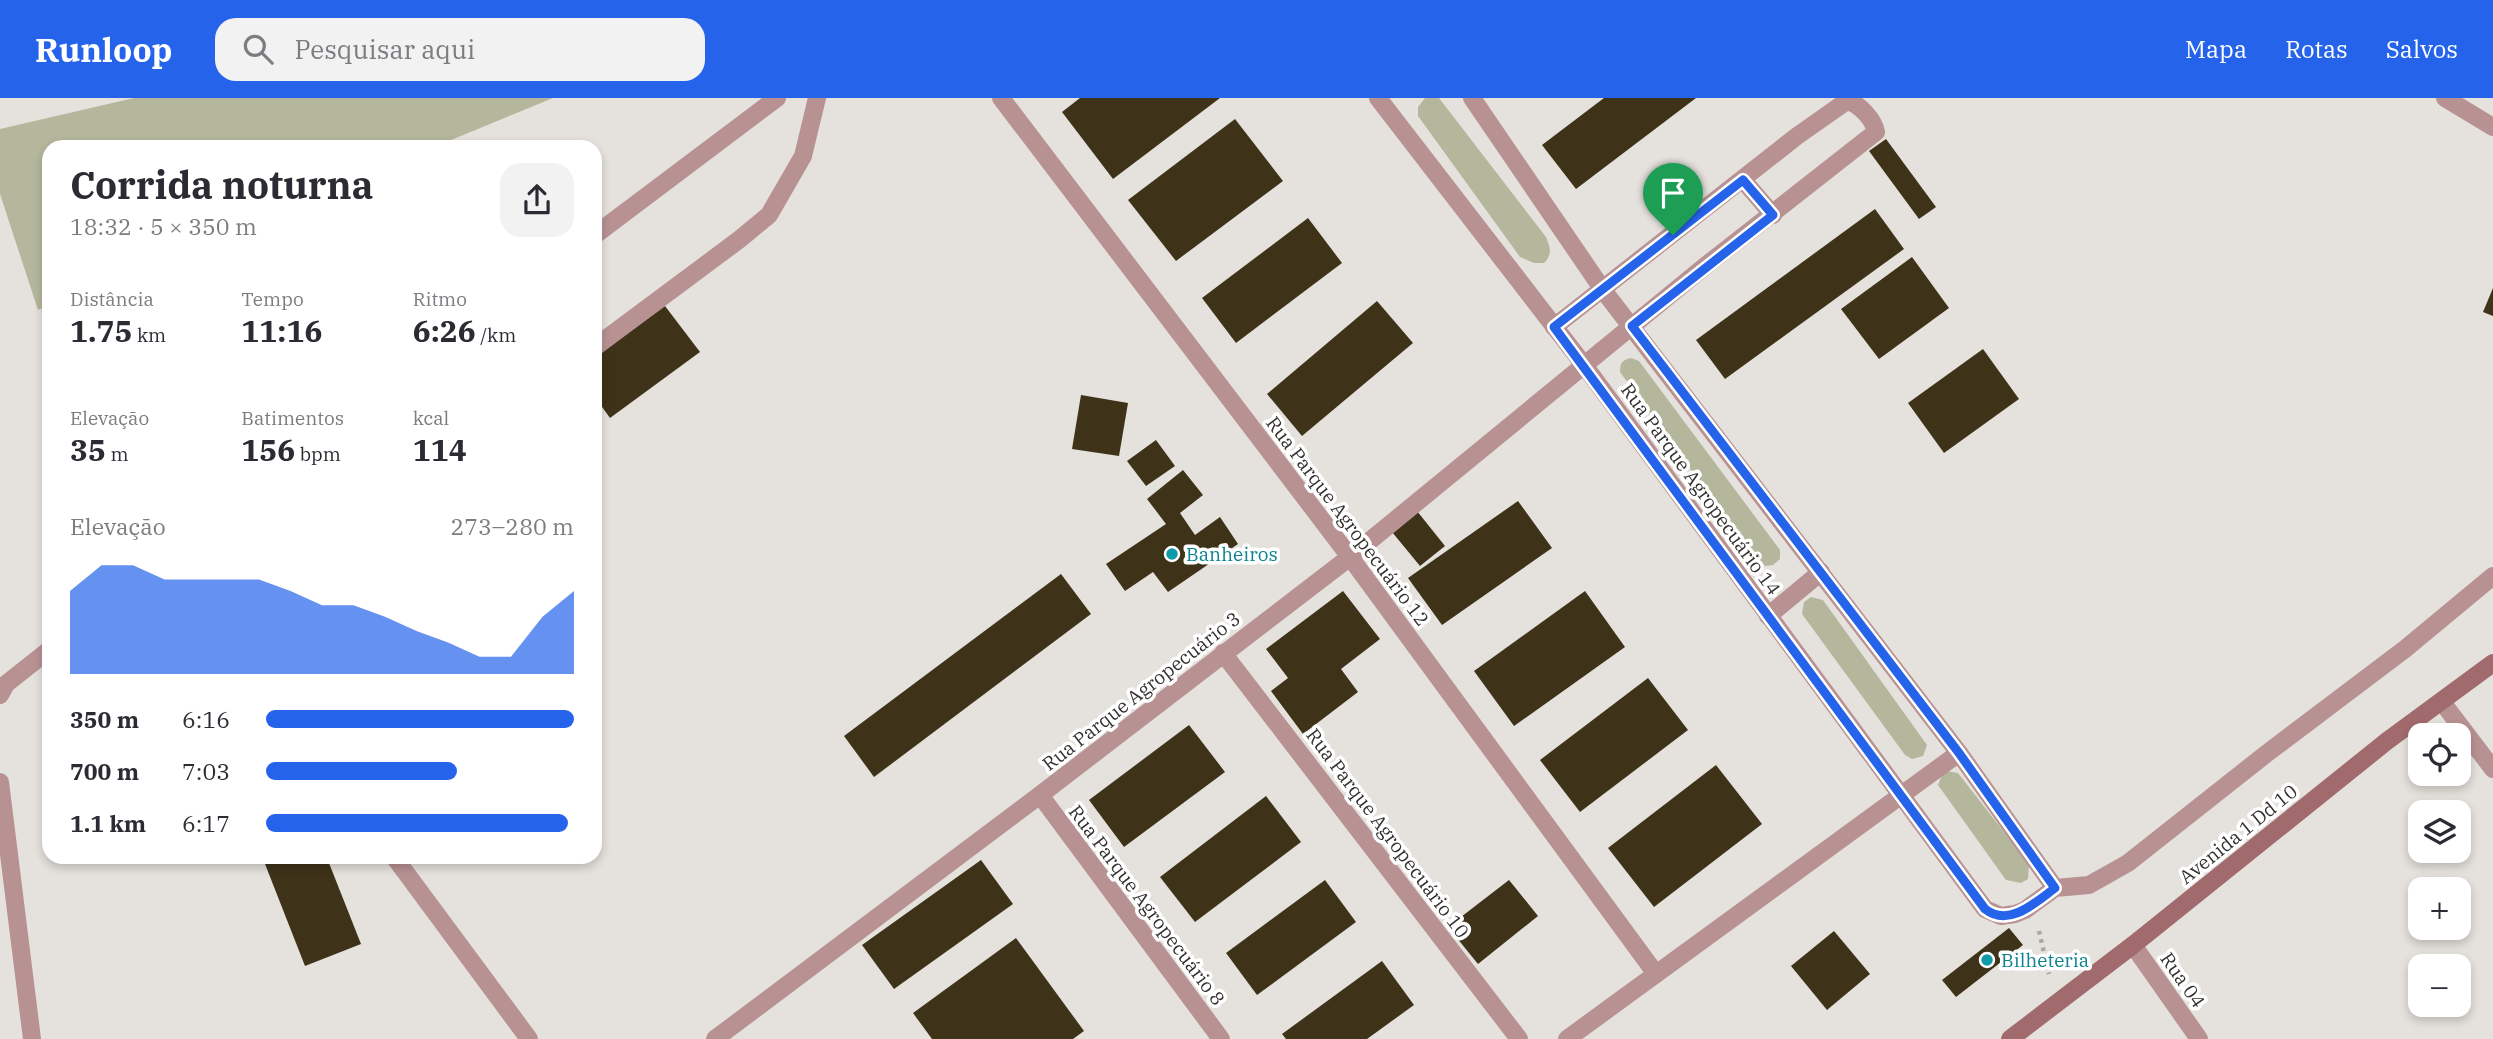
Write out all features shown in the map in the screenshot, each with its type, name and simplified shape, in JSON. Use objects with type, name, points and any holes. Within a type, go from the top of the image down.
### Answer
[{"type":"street","points":[[602,230],[777,98]]},
{"type":"street","points":[[602,342],[769,215],[803,156],[817,98]]},
{"type":"street","name":"Rua Parque Agropecuário 12","points":[[1001,98],[1350,557],[1656,974]]},
{"type":"street","points":[[1472,98],[1603,290],[1959,753],[2055,888]]},
{"type":"street","points":[[2445,98],[2493,127]]},
{"type":"street","name":"Rua Parque Agropecuário 14","points":[[1385,101],[1584,365],[1985,909],[2001,916],[2015,914],[2029,907]]},
{"type":"street","name":"Rua Parque Agropecuário 3","points":[[715,1039],[1040,795],[1350,557],[1632,326],[1875,132],[1874,124],[1854,102],[1847,101],[1797,136],[1743,180]]},
{"type":"street","points":[[1554,327],[1743,180],[1773,215]]},
{"type":"street","points":[[1768,616],[1821,572]]},
{"type":"street","points":[[2029,907],[2055,888],[2090,885],[2128,863],[2405,649],[2493,576]]},
{"type":"street","name":"Rua Parque Agropecuário 10","points":[[1223,653],[1519,1039]]},
{"type":"street","points":[[3,690],[42,656]]},
{"type":"street","name":"Avenida 1 Dd 10","points":[[2010,1039],[2133,945],[2377,750],[2493,663]]},
{"type":"street","points":[[2442,702],[2493,769]]},
{"type":"street","points":[[1567,1039],[1959,753]]},
{"type":"street","points":[[0,782],[32,1039]]},
{"type":"street","name":"Rua Parque Agropecuário 8","points":[[1040,795],[1222,1039]]},
{"type":"street","points":[[399,864],[529,1039]]},
{"type":"street","name":"Rua 04","points":[[2133,945],[2199,1039]]},
{"type":"path","points":[[2029,907],[2043,940],[2055,1006]]},
{"type":"green space","points":[[134,98],[553,98],[451,140],[42,140],[42,308],[38,310],[0,194],[0,129]]},
{"type":"green space","points":[[1425,98],[1439,98],[1546,237],[1550,253],[1544,263],[1534,263],[1520,257],[1418,116],[1418,107]]},
{"type":"green space","points":[[1631,358],[1639,361],[1780,550],[1780,559],[1773,565],[1765,566],[1755,558],[1620,372],[1622,362]]},
{"type":"green space","points":[[1811,597],[1823,600],[1927,745],[1923,756],[1912,759],[1905,755],[1802,614],[1804,602]]},
{"type":"green space","points":[[1947,771],[1958,773],[2029,864],[2028,879],[2021,883],[2006,880],[1938,785]]},
{"type":"building","points":[[1080,98],[1220,98],[1113,179],[1062,112]]},
{"type":"building","points":[[1604,98],[1696,98],[1576,189],[1542,145]]},
{"type":"building","points":[[1235,119],[1283,181],[1176,261],[1128,200]]},
{"type":"building","points":[[1886,139],[1936,207],[1919,219],[1869,151]]},
{"type":"building","points":[[1875,209],[1904,249],[1725,379],[1696,340]]},
{"type":"building","points":[[1308,218],[1342,263],[1236,343],[1202,298]]},
{"type":"building","points":[[1912,257],[1949,308],[1879,359],[1841,309]]},
{"type":"building","points":[[2493,288],[2493,316],[2483,312]]},
{"type":"building","points":[[1377,301],[1413,343],[1302,436],[1267,394]]},
{"type":"building","points":[[665,306],[700,352],[610,418],[602,407],[602,352]]},
{"type":"building","points":[[1983,349],[2019,399],[1944,453],[1908,403]]},
{"type":"building","points":[[1081,395],[1128,403],[1119,456],[1072,449]]},
{"type":"building","points":[[1156,440],[1175,466],[1146,486],[1127,461]]},
{"type":"building","name":"Banheiros","points":[[1183,470],[1203,495],[1180,513],[1195,535],[1220,517],[1238,544],[1168,592],[1153,572],[1125,591],[1106,564],[1166,524],[1147,499]]},
{"type":"building","points":[[1518,501],[1552,548],[1442,625],[1408,578]]},
{"type":"building","points":[[1417,511],[1445,546],[1420,566],[1392,532]]},
{"type":"building","points":[[1061,574],[1091,614],[874,777],[844,736]]},
{"type":"building","points":[[1343,591],[1380,639],[1341,669],[1358,692],[1303,734],[1271,691],[1288,678],[1266,649]]},
{"type":"building","points":[[1585,591],[1625,647],[1514,726],[1474,671]]},
{"type":"building","points":[[1648,678],[1688,730],[1580,812],[1540,760]]},
{"type":"building","points":[[1189,725],[1225,772],[1124,847],[1089,800]]},
{"type":"building","points":[[1716,765],[1762,824],[1654,907],[1608,848]]},
{"type":"building","points":[[1266,796],[1301,842],[1195,922],[1160,877]]},
{"type":"building","points":[[981,860],[1013,904],[894,989],[862,945]]},
{"type":"building","points":[[265,864],[329,864],[361,944],[305,966]]},
{"type":"building","points":[[1325,880],[1356,922],[1257,995],[1226,953]]},
{"type":"building","points":[[1509,880],[1538,916],[1478,964],[1448,927]]},
{"type":"building","name":"Bilheteria","points":[[2009,928],[2023,945],[1956,997],[1942,980]]},
{"type":"building","points":[[1834,931],[1870,974],[1827,1010],[1791,966]]},
{"type":"building","points":[[1016,938],[1084,1031],[1073,1039],[932,1039],[913,1013]]},
{"type":"building","points":[[1382,961],[1414,1005],[1367,1039],[1286,1039],[1282,1034]]},
{"type":"place","name":"Banheiros","points":[[1172,554]]},
{"type":"place","name":"Bilheteria","points":[[1987,960]]},
{"type":"route","points":[[1743,180],[1773,215],[1632,326],[1959,753],[2055,888],[2025,910],[2001,916],[1985,909],[1554,327],[1673,235],[1743,180]]}]
